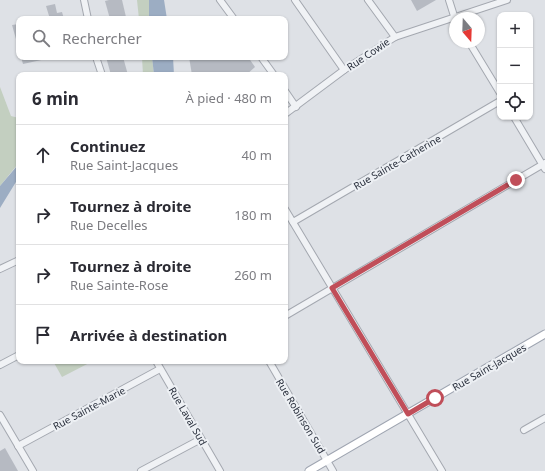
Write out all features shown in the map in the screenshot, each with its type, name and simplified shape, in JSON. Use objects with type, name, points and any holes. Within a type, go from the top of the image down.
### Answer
[{"type":"main road","name":"Rue Saint-Jacques","points":[[309,471],[545,334]]},
{"type":"street","points":[[84,0],[87,16]]},
{"type":"street","points":[[220,0],[232,16]]},
{"type":"street","points":[[295,0],[344,70]]},
{"type":"street","points":[[368,0],[395,37]]},
{"type":"street","points":[[448,0],[452,12]]},
{"type":"street","name":"Rue Cowie","points":[[474,12],[507,0]]},
{"type":"street","name":"Rue Cowie","points":[[288,112],[344,70],[395,37],[449,21]]},
{"type":"street","points":[[473,48],[497,88]]},
{"type":"street","points":[[97,60],[101,72]]},
{"type":"street","points":[[263,60],[272,72]]},
{"type":"street","points":[[288,95],[296,107]]},
{"type":"street","name":"Rue Sainte-Catherine","points":[[293,222],[497,103]]},
{"type":"street","points":[[288,314],[544,166],[516,120]]},
{"type":"street","points":[[288,214],[442,471]]},
{"type":"street","points":[[0,269],[16,261]]},
{"type":"street","points":[[0,365],[16,357]]},
{"type":"street","name":"Rue Laval Sud","points":[[158,364],[220,471]]},
{"type":"street","name":"Rue Robinson Sud","points":[[271,364],[333,471]]},
{"type":"street","name":"Rue Sainte-Marie","points":[[18,446],[160,369]]},
{"type":"street","points":[[0,415],[33,471]]},
{"type":"street","points":[[524,430],[545,418]]},
{"type":"street","points":[[141,471],[201,439]]},
{"type":"green space","points":[[137,0],[149,0],[149,16],[139,16]]},
{"type":"green space","points":[[142,60],[152,60],[154,72],[143,72]]},
{"type":"green space","points":[[0,87],[11,116],[16,117],[16,166],[0,186]]},
{"type":"green space","points":[[55,364],[87,364],[62,377]]},
{"type":"water","points":[[149,0],[164,0],[167,16],[149,16]]},
{"type":"water","points":[[152,60],[173,60],[174,72],[154,72]]},
{"type":"water","points":[[16,167],[16,182],[0,208],[0,186]]},
{"type":"building","points":[[122,0],[126,16],[109,16],[105,1]]},
{"type":"building","points":[[411,0],[436,0],[417,11]]},
{"type":"building","points":[[55,4],[57,13],[62,12],[63,16],[49,16],[46,6]]},
{"type":"building","points":[[16,24],[16,39],[12,25]]},
{"type":"building","points":[[22,60],[41,60],[23,64]]},
{"type":"building","points":[[107,60],[124,60],[127,72],[110,72]]},
{"type":"building","points":[[190,60],[250,60],[255,67],[249,72],[192,72]]},
{"type":"building","points":[[5,448],[18,471],[0,471],[0,451]]},
{"type":"route","points":[[435,398],[408,414],[332,288],[516,180]]}]
